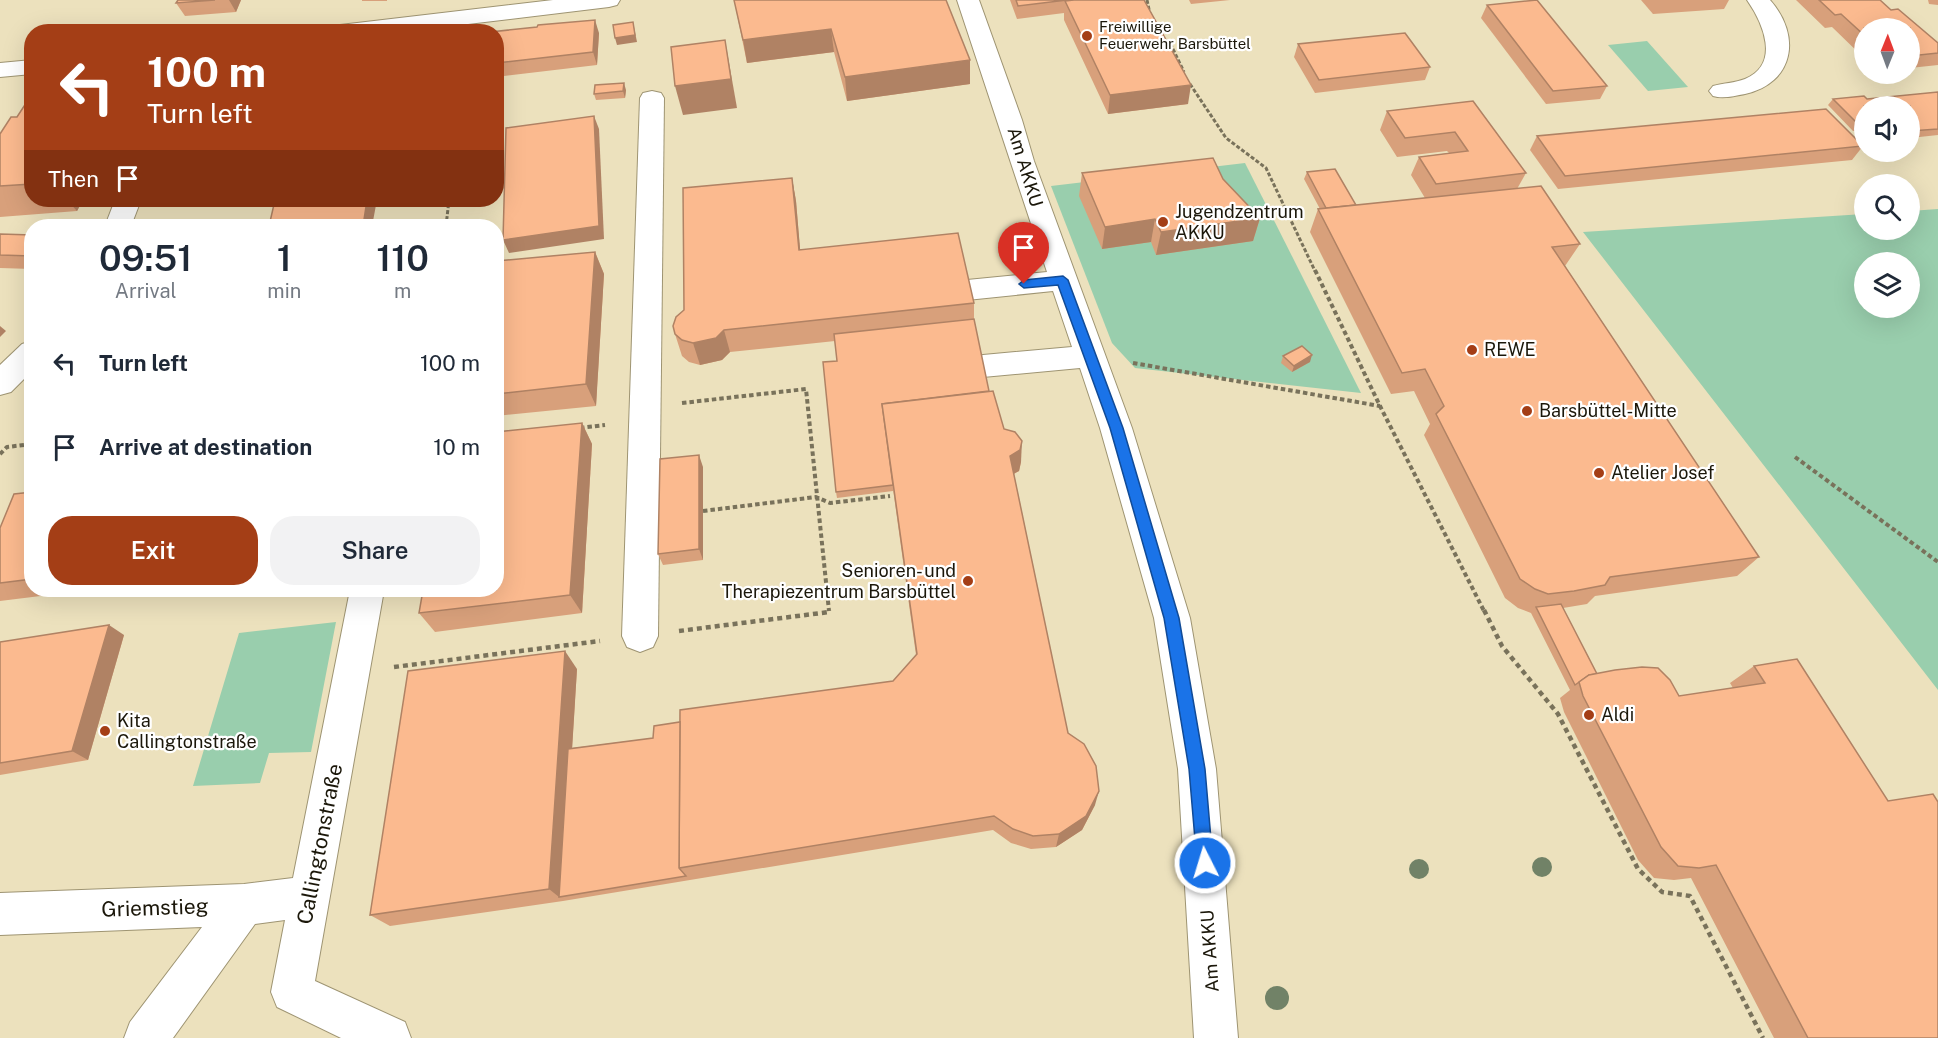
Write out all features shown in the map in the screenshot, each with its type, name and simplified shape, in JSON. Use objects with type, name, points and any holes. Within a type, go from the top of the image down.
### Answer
[{"type":"street","points":[[407,24],[609,0]]},
{"type":"street","name":"Am AKKU","points":[[968,0],[1089,356],[1116,428],[1172,618],[1197,769],[1216,1038]]},
{"type":"street","points":[[1721,91],[1755,83],[1774,65],[1779,36],[1770,10],[1758,0]]},
{"type":"street","points":[[0,70],[24,68]]},
{"type":"street","points":[[640,636],[652,98]]},
{"type":"street","points":[[967,290],[1063,280]]},
{"type":"street","points":[[982,366],[1089,356]]},
{"type":"street","points":[[0,384],[24,360]]},
{"type":"street","name":"Callingtonstraße","points":[[366,597],[292,992],[389,1038]]},
{"type":"street","name":"Griemstieg","points":[[0,914],[244,904],[310,896]]},
{"type":"street","points":[[146,1038],[244,904]]},
{"type":"path","points":[[1147,0],[1151,20]]},
{"type":"path","points":[[1157,33],[1172,47],[1190,86],[1226,138],[1266,168],[1380,406],[1502,646],[1558,714],[1638,869],[1662,892],[1690,896],[1763,1038]]},
{"type":"path","points":[[1089,356],[1380,406]]},
{"type":"path","points":[[576,428],[645,420]]},
{"type":"path","points":[[0,454],[7,447],[24,445]]},
{"type":"path","points":[[1795,457],[1938,562]]},
{"type":"path","points":[[703,511],[816,497],[830,503],[890,495]]},
{"type":"green space","points":[[1647,41],[1688,87],[1648,91],[1608,45]]},
{"type":"green space","points":[[1245,163],[1361,393],[1135,368],[1112,343],[1051,186]]},
{"type":"green space","points":[[1938,209],[1938,690],[1583,232],[1854,215],[1854,240],[1920,240],[1920,210]]},
{"type":"green space","points":[[336,622],[311,752],[269,753],[260,783],[193,786],[239,633]]},
{"type":"building","points":[[178,0],[215,0],[176,3]]},
{"type":"building","points":[[734,0],[946,0],[970,60],[845,77],[831,29],[743,40]]},
{"type":"building","points":[[1016,0],[1067,0],[1018,6]]},
{"type":"building","points":[[1144,0],[1191,85],[1110,95],[1065,1]]},
{"type":"building","points":[[1537,0],[1607,86],[1553,91],[1487,5]]},
{"type":"building","points":[[1819,0],[1880,0],[1891,10],[1898,9],[1909,18],[1854,18],[1854,26],[1841,14],[1835,15]]},
{"type":"building","points":[[595,20],[593,52],[504,62],[504,31],[537,27],[538,25]]},
{"type":"building","points":[[633,22],[635,35],[615,38],[613,25]]},
{"type":"building","points":[[1920,28],[1938,43],[1938,53],[1920,55]]},
{"type":"building","points":[[1405,33],[1430,67],[1319,80],[1298,44]]},
{"type":"building","points":[[725,40],[731,79],[675,86],[671,47]]},
{"type":"building","points":[[624,83],[623,91],[594,94],[595,85]]},
{"type":"building","points":[[1938,92],[1938,129],[1920,130],[1920,96],[1897,96]]},
{"type":"building","points":[[1854,97],[1854,120],[1833,99]]},
{"type":"building","points":[[1473,101],[1526,173],[1436,184],[1419,157],[1468,151],[1455,132],[1405,138],[1387,111]]},
{"type":"building","points":[[24,106],[24,184],[0,186],[0,134],[11,117],[17,117]]},
{"type":"building","points":[[1826,109],[1854,137],[1854,147],[1565,176],[1537,136]]},
{"type":"building","points":[[594,116],[599,226],[504,240],[506,128]]},
{"type":"building","points":[[1213,158],[1223,179],[1260,218],[1161,232],[1155,219],[1105,227],[1082,173]]},
{"type":"building","points":[[1335,169],[1356,205],[1326,208],[1307,172]]},
{"type":"building","points":[[792,178],[799,250],[958,233],[974,303],[724,330],[716,338],[693,343],[682,340],[675,334],[673,326],[676,317],[684,310],[683,188]]},
{"type":"building","name":"Barsbüttel-Mitte","points":[[1541,186],[1580,244],[1552,247],[1759,557],[1610,577],[1605,585],[1548,594],[1520,579],[1436,414],[1444,406],[1425,369],[1402,373],[1318,209]]},
{"type":"building","points":[[273,207],[366,207],[364,219],[271,219]]},
{"type":"building","points":[[0,234],[24,235],[24,256],[0,255]]},
{"type":"building","points":[[595,252],[586,384],[504,393],[504,260]]},
{"type":"building","points":[[974,319],[989,391],[882,404],[893,485],[836,492],[823,362],[837,361],[834,334]]},
{"type":"building","points":[[1302,346],[1312,355],[1294,366],[1283,356]]},
{"type":"building","name":"Senioren- und Therapiezentrum Barsbüttel","points":[[993,391],[1004,429],[1015,432],[1022,441],[1020,450],[1010,456],[1068,733],[1084,744],[1096,766],[1099,791],[1086,816],[1059,834],[1033,836],[1013,829],[994,816],[679,868],[680,710],[893,681],[917,654],[882,404]]},
{"type":"building","points":[[582,423],[570,595],[419,613],[422,597],[504,597],[504,431]]},
{"type":"building","points":[[699,455],[699,549],[658,554],[660,459]]},
{"type":"building","points":[[24,493],[24,580],[0,583],[0,528],[14,494]]},
{"type":"building","points":[[1561,604],[1597,674],[1589,675],[1575,685],[1536,607]]},
{"type":"building","points":[[109,625],[72,751],[0,763],[0,642]]},
{"type":"building","points":[[565,651],[549,889],[370,915],[408,671]]},
{"type":"building","points":[[1797,659],[1888,801],[1933,794],[1938,802],[1938,1038],[1808,1038],[1716,865],[1699,868],[1678,866],[1661,847],[1583,696],[1579,682],[1589,675],[1615,670],[1658,668],[1670,680],[1679,696],[1765,683],[1754,666]]},
{"type":"building","points":[[680,722],[679,868],[686,876],[559,897],[568,749],[653,738],[654,726]]},
{"type":"place","name":"Freiwillige Feuerwehr Barsbüttel","points":[[1087,36]]},
{"type":"place","name":"Jugendzentrum AKKU","points":[[1163,222]]},
{"type":"place","name":"REWE","points":[[1472,350]]},
{"type":"place","name":"Barsbüttel-Mitte","points":[[1527,411]]},
{"type":"place","name":"Atelier Josef","points":[[1599,473]]},
{"type":"place","name":"Senioren- und Therapiezentrum Barsbüttel","points":[[968,581]]},
{"type":"place","name":"Aldi","points":[[1589,715]]},
{"type":"place","name":"Kita Callingtonstraße","points":[[105,731]]},
{"type":"route","points":[[1024,284],[1063,280],[1116,428],[1172,618],[1197,769],[1205,863]]}]
